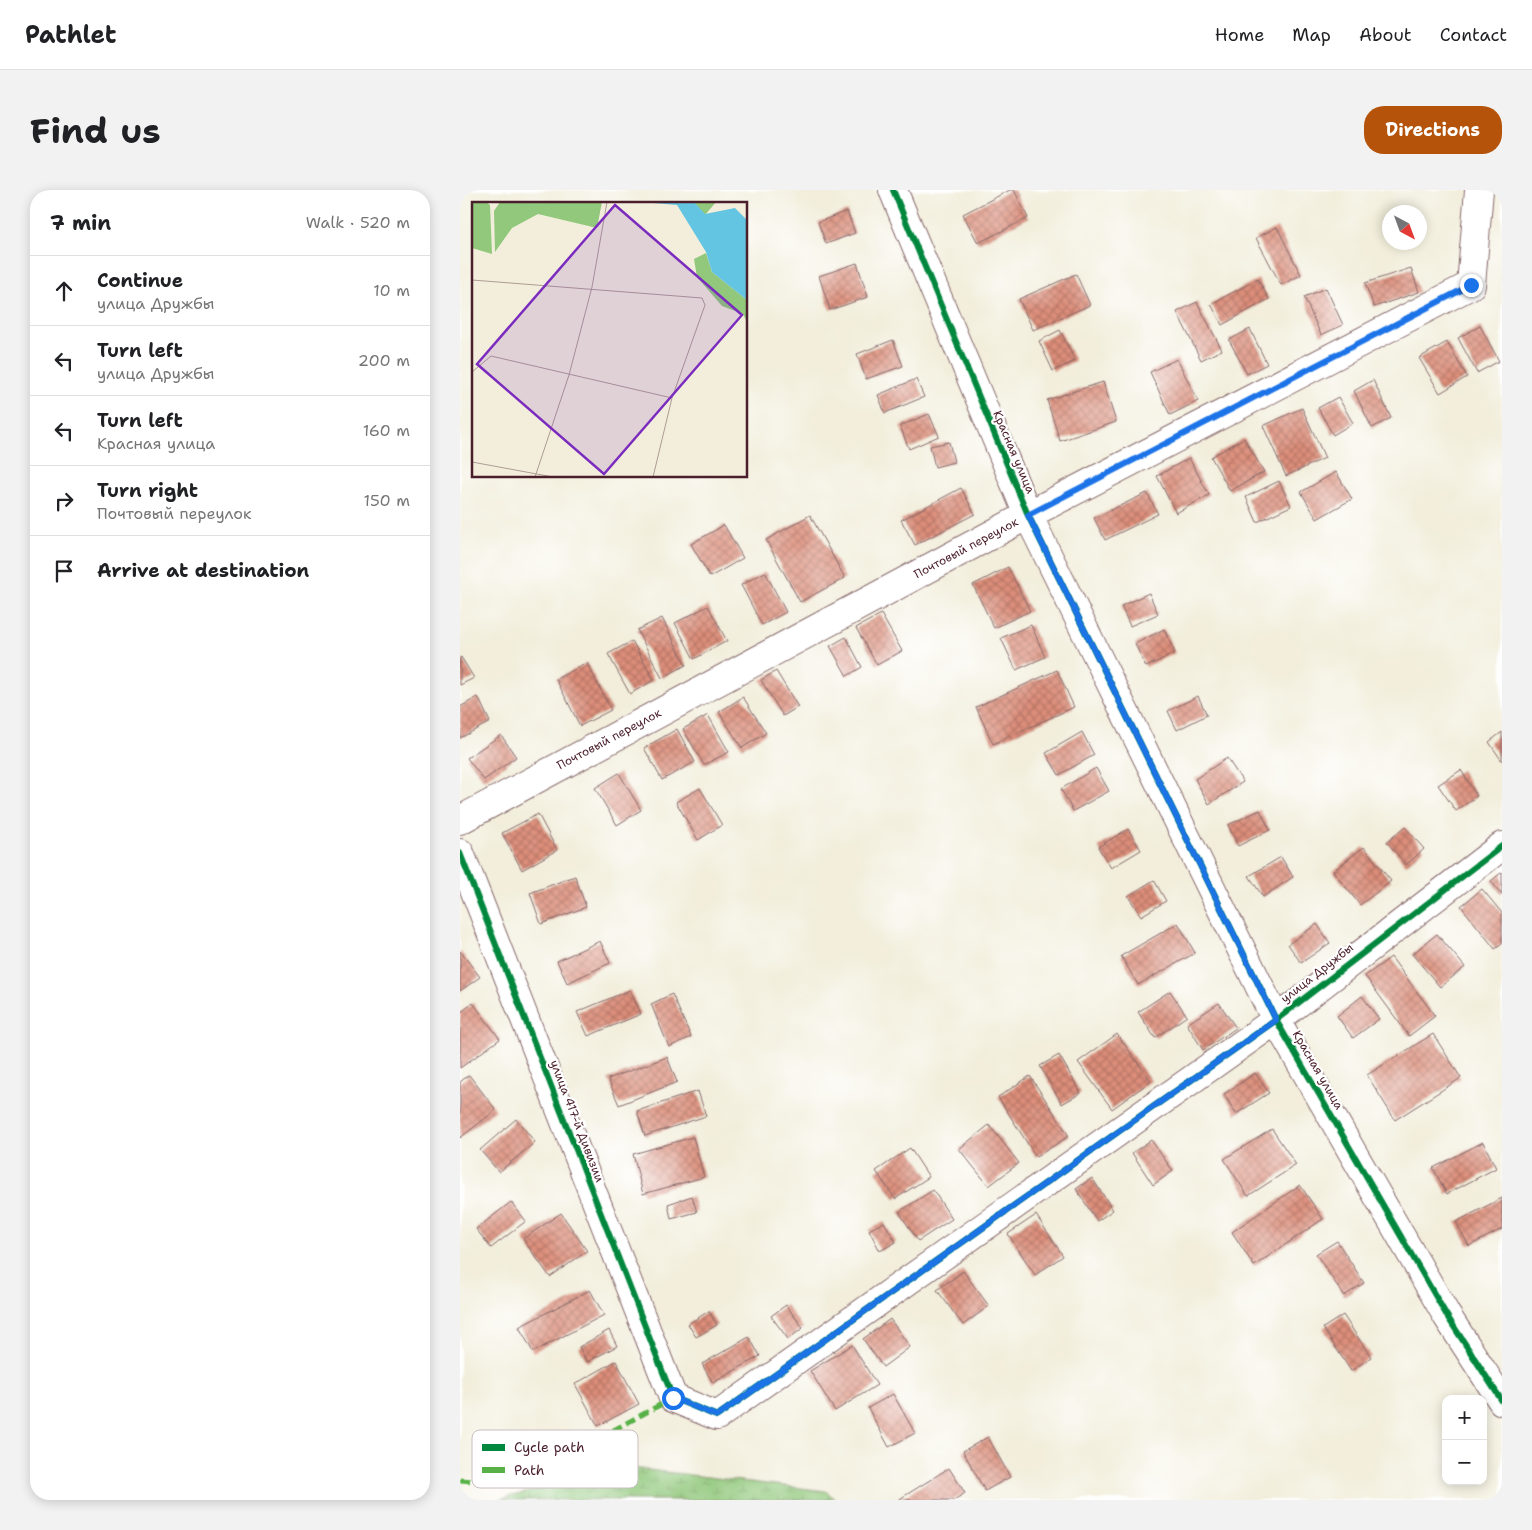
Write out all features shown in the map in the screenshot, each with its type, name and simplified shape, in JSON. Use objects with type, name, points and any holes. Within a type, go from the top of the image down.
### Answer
[{"type":"street","name":"Красная улица","points":[[892,190],[1028,515],[1276,1020],[1447,1316],[1502,1401]]},
{"type":"street","name":"Почтовый переулок","points":[[460,820],[1028,515],[1471,285],[1479,190]]},
{"type":"street","name":"улица Дружбы","points":[[673,1398],[717,1416],[1276,1020],[1502,846]]},
{"type":"street","name":"улица 417-й Дивизии","points":[[460,852],[673,1398]]},
{"type":"green space","points":[[638,1469],[826,1491],[836,1500],[496,1500],[544,1488],[638,1488]]},
{"type":"building","points":[[1010,190],[1014,190],[1028,218],[978,243],[963,214]]},
{"type":"building","points":[[847,211],[855,233],[826,244],[818,222]]},
{"type":"building","points":[[1277,227],[1301,275],[1281,285],[1256,238]]},
{"type":"building","points":[[857,263],[868,297],[830,310],[819,276]]},
{"type":"building","points":[[1411,268],[1419,292],[1374,307],[1365,283]]},
{"type":"building","points":[[1076,274],[1090,305],[1033,330],[1019,299]]},
{"type":"building","points":[[1258,279],[1269,299],[1222,325],[1211,304]]},
{"type":"building","points":[[1326,288],[1343,325],[1321,335],[1304,297]]},
{"type":"building","points":[[1197,302],[1222,350],[1201,360],[1177,312]]},
{"type":"building","points":[[1480,326],[1499,361],[1477,373],[1458,338]]},
{"type":"building","points":[[1250,329],[1267,364],[1247,374],[1229,340]]},
{"type":"building","points":[[1060,330],[1075,361],[1053,371],[1039,341]]},
{"type":"building","points":[[893,340],[903,366],[866,379],[857,354]]},
{"type":"building","points":[[1447,342],[1467,377],[1440,393],[1419,358]]},
{"type":"building","points":[[1177,359],[1198,401],[1170,415],[1150,372]]},
{"type":"building","points":[[916,379],[924,397],[885,413],[878,395]]},
{"type":"building","points":[[1373,380],[1391,418],[1372,428],[1354,391]]},
{"type":"building","points":[[1103,382],[1116,422],[1060,441],[1047,400]]},
{"type":"building","points":[[1338,397],[1353,423],[1333,435],[1318,408]]},
{"type":"building","points":[[1302,408],[1325,458],[1286,476],[1263,426]]},
{"type":"building","points":[[929,414],[939,436],[909,449],[900,426]]},
{"type":"building","points":[[1244,438],[1264,472],[1230,491],[1211,457]]},
{"type":"building","points":[[949,442],[954,462],[935,467],[930,446]]},
{"type":"building","points":[[1189,458],[1209,495],[1176,513],[1157,476]]},
{"type":"building","points":[[1336,472],[1352,499],[1317,519],[1301,492]]},
{"type":"building","points":[[1279,481],[1291,506],[1257,522],[1246,497]]},
{"type":"building","points":[[961,488],[975,514],[915,545],[901,520]]},
{"type":"building","points":[[1147,493],[1158,514],[1105,540],[1094,518]]},
{"type":"building","points":[[810,515],[845,578],[800,602],[766,540]]},
{"type":"building","points":[[724,525],[743,558],[710,577],[691,544]]},
{"type":"building","points":[[1008,567],[1030,611],[994,628],[973,585]]},
{"type":"building","points":[[765,572],[786,612],[762,625],[741,585]]},
{"type":"building","points":[[1149,593],[1158,614],[1130,626],[1121,606]]},
{"type":"building","points":[[708,606],[727,641],[694,659],[675,623]]},
{"type":"building","points":[[881,614],[902,651],[877,665],[856,628]]},
{"type":"building","points":[[662,618],[686,665],[662,678],[637,630]]},
{"type":"building","points":[[1031,625],[1045,657],[1016,670],[1001,638]]},
{"type":"building","points":[[1164,629],[1175,653],[1146,667],[1135,644]]},
{"type":"building","points":[[846,637],[862,667],[847,676],[830,646]]},
{"type":"building","points":[[632,641],[654,680],[630,694],[608,654]]},
{"type":"building","points":[[460,658],[474,678],[460,685]]},
{"type":"building","points":[[587,663],[611,710],[580,726],[556,679]]},
{"type":"building","points":[[1057,670],[1074,707],[993,744],[976,707]]},
{"type":"building","points":[[776,671],[798,707],[783,716],[761,680]]},
{"type":"building","points":[[1198,696],[1207,715],[1177,730],[1168,711]]},
{"type":"building","points":[[478,697],[490,722],[460,738],[460,707]]},
{"type":"building","points":[[743,697],[766,733],[742,748],[719,712]]},
{"type":"building","points":[[708,715],[729,752],[704,765],[683,729]]},
{"type":"building","points":[[677,729],[695,762],[662,780],[644,748]]},
{"type":"building","points":[[1082,732],[1094,755],[1059,775],[1046,753]]},
{"type":"building","points":[[1502,732],[1502,761],[1489,742]]},
{"type":"building","points":[[501,735],[516,757],[484,780],[467,758]]},
{"type":"building","points":[[1227,758],[1243,782],[1209,804],[1195,779]]},
{"type":"building","points":[[1096,768],[1109,791],[1073,811],[1061,789]]},
{"type":"building","points":[[1461,770],[1477,796],[1456,811],[1438,785]]},
{"type":"building","points":[[619,773],[641,810],[617,825],[595,788]]},
{"type":"building","points":[[700,788],[722,825],[698,840],[676,802]]},
{"type":"building","points":[[1260,810],[1270,830],[1238,846],[1228,825]]},
{"type":"building","points":[[538,814],[557,850],[522,870],[502,833]]},
{"type":"building","points":[[1405,827],[1424,849],[1406,865],[1387,842]]},
{"type":"building","points":[[1128,829],[1141,850],[1111,868],[1098,847]]},
{"type":"building","points":[[1364,847],[1391,881],[1360,905],[1333,871]]},
{"type":"building","points":[[1281,857],[1293,877],[1263,897],[1249,876]]},
{"type":"building","points":[[1502,872],[1502,895],[1491,881]]},
{"type":"building","points":[[575,876],[586,907],[541,924],[530,893]]},
{"type":"building","points":[[1154,880],[1166,901],[1141,916],[1128,896]]},
{"type":"building","points":[[1482,889],[1502,913],[1502,944],[1495,949],[1461,906]]},
{"type":"building","points":[[1178,923],[1195,953],[1138,985],[1121,956]]},
{"type":"building","points":[[1317,924],[1330,943],[1301,963],[1288,944]]},
{"type":"building","points":[[1437,934],[1465,967],[1440,987],[1412,954]]},
{"type":"building","points":[[600,941],[610,963],[567,983],[557,961]]},
{"type":"building","points":[[460,951],[480,977],[460,991]]},
{"type":"building","points":[[1391,957],[1435,1016],[1409,1036],[1365,976]]},
{"type":"building","points":[[630,990],[641,1014],[588,1036],[577,1012]]},
{"type":"building","points":[[1170,991],[1187,1016],[1155,1038],[1138,1012]]},
{"type":"building","points":[[672,994],[691,1037],[669,1047],[651,1004]]},
{"type":"building","points":[[1362,996],[1379,1019],[1353,1038],[1337,1016]]},
{"type":"building","points":[[473,1003],[500,1039],[460,1068],[460,1013]]},
{"type":"building","points":[[1219,1003],[1236,1028],[1203,1050],[1187,1024]]},
{"type":"building","points":[[1117,1034],[1151,1081],[1112,1109],[1078,1062]]},
{"type":"building","points":[[1433,1034],[1461,1078],[1395,1120],[1367,1075]]},
{"type":"building","points":[[1059,1055],[1081,1093],[1062,1104],[1040,1066]]},
{"type":"building","points":[[667,1057],[677,1082],[619,1105],[608,1079]]},
{"type":"building","points":[[1255,1073],[1269,1093],[1236,1114],[1224,1094]]},
{"type":"building","points":[[469,1075],[496,1110],[460,1138],[460,1082]]},
{"type":"building","points":[[1030,1076],[1069,1136],[1036,1157],[998,1097]]},
{"type":"building","points":[[698,1091],[706,1116],[645,1136],[637,1111]]},
{"type":"building","points":[[516,1119],[535,1142],[499,1172],[480,1150]]},
{"type":"building","points":[[989,1125],[1019,1163],[989,1186],[959,1149]]},
{"type":"building","points":[[1272,1129],[1296,1165],[1248,1196],[1224,1159]]},
{"type":"building","points":[[693,1137],[704,1177],[643,1194],[633,1154]]},
{"type":"building","points":[[1151,1140],[1173,1171],[1153,1185],[1132,1153]]},
{"type":"building","points":[[1483,1142],[1496,1168],[1447,1194],[1433,1168]]},
{"type":"building","points":[[910,1148],[929,1177],[895,1199],[876,1171]]},
{"type":"building","points":[[1092,1178],[1113,1210],[1097,1221],[1076,1189]]},
{"type":"building","points":[[1300,1185],[1323,1219],[1254,1266],[1232,1232]]},
{"type":"building","points":[[933,1190],[952,1219],[918,1241],[899,1212]]},
{"type":"building","points":[[692,1196],[697,1212],[671,1219],[668,1204]]},
{"type":"building","points":[[1502,1198],[1502,1229],[1469,1246],[1456,1222]]},
{"type":"building","points":[[511,1202],[526,1221],[491,1248],[476,1229]]},
{"type":"building","points":[[561,1213],[587,1251],[550,1277],[523,1239]]},
{"type":"building","points":[[1036,1215],[1063,1256],[1035,1275],[1008,1234]]},
{"type":"building","points":[[884,1222],[896,1242],[880,1251],[869,1230]]},
{"type":"building","points":[[1337,1241],[1364,1283],[1344,1296],[1316,1254]]},
{"type":"building","points":[[963,1271],[989,1306],[963,1325],[937,1290]]},
{"type":"building","points":[[590,1290],[604,1315],[533,1352],[519,1327]]},
{"type":"building","points":[[786,1305],[803,1328],[788,1339],[771,1316]]},
{"type":"building","points":[[709,1311],[717,1325],[696,1337],[688,1324]]},
{"type":"building","points":[[1343,1315],[1371,1357],[1351,1371],[1323,1328]]},
{"type":"building","points":[[890,1319],[910,1347],[883,1367],[863,1339]]},
{"type":"building","points":[[609,1330],[617,1346],[587,1362],[579,1347]]},
{"type":"building","points":[[749,1337],[760,1356],[713,1383],[702,1364]]},
{"type":"building","points":[[852,1345],[877,1385],[835,1411],[810,1371]]},
{"type":"building","points":[[616,1361],[639,1404],[598,1426],[575,1384]]},
{"type":"building","points":[[893,1394],[915,1433],[889,1447],[868,1408]]},
{"type":"building","points":[[988,1437],[1010,1477],[985,1491],[963,1451]]},
{"type":"building","points":[[949,1468],[965,1493],[954,1500],[898,1500]]},
{"type":"marked path","points":[[613,1430],[673,1398]]},
{"type":"marked path","points":[[460,1480],[472,1481]]},
{"type":"cycle path","points":[[893,190],[1028,515],[1276,1020],[1447,1316],[1502,1401]]},
{"type":"cycle path","points":[[460,853],[673,1398],[717,1416],[1276,1020],[1502,846]]},
{"type":"route","points":[[673,1398],[717,1416],[1276,1020],[1028,515],[1471,285]]}]
